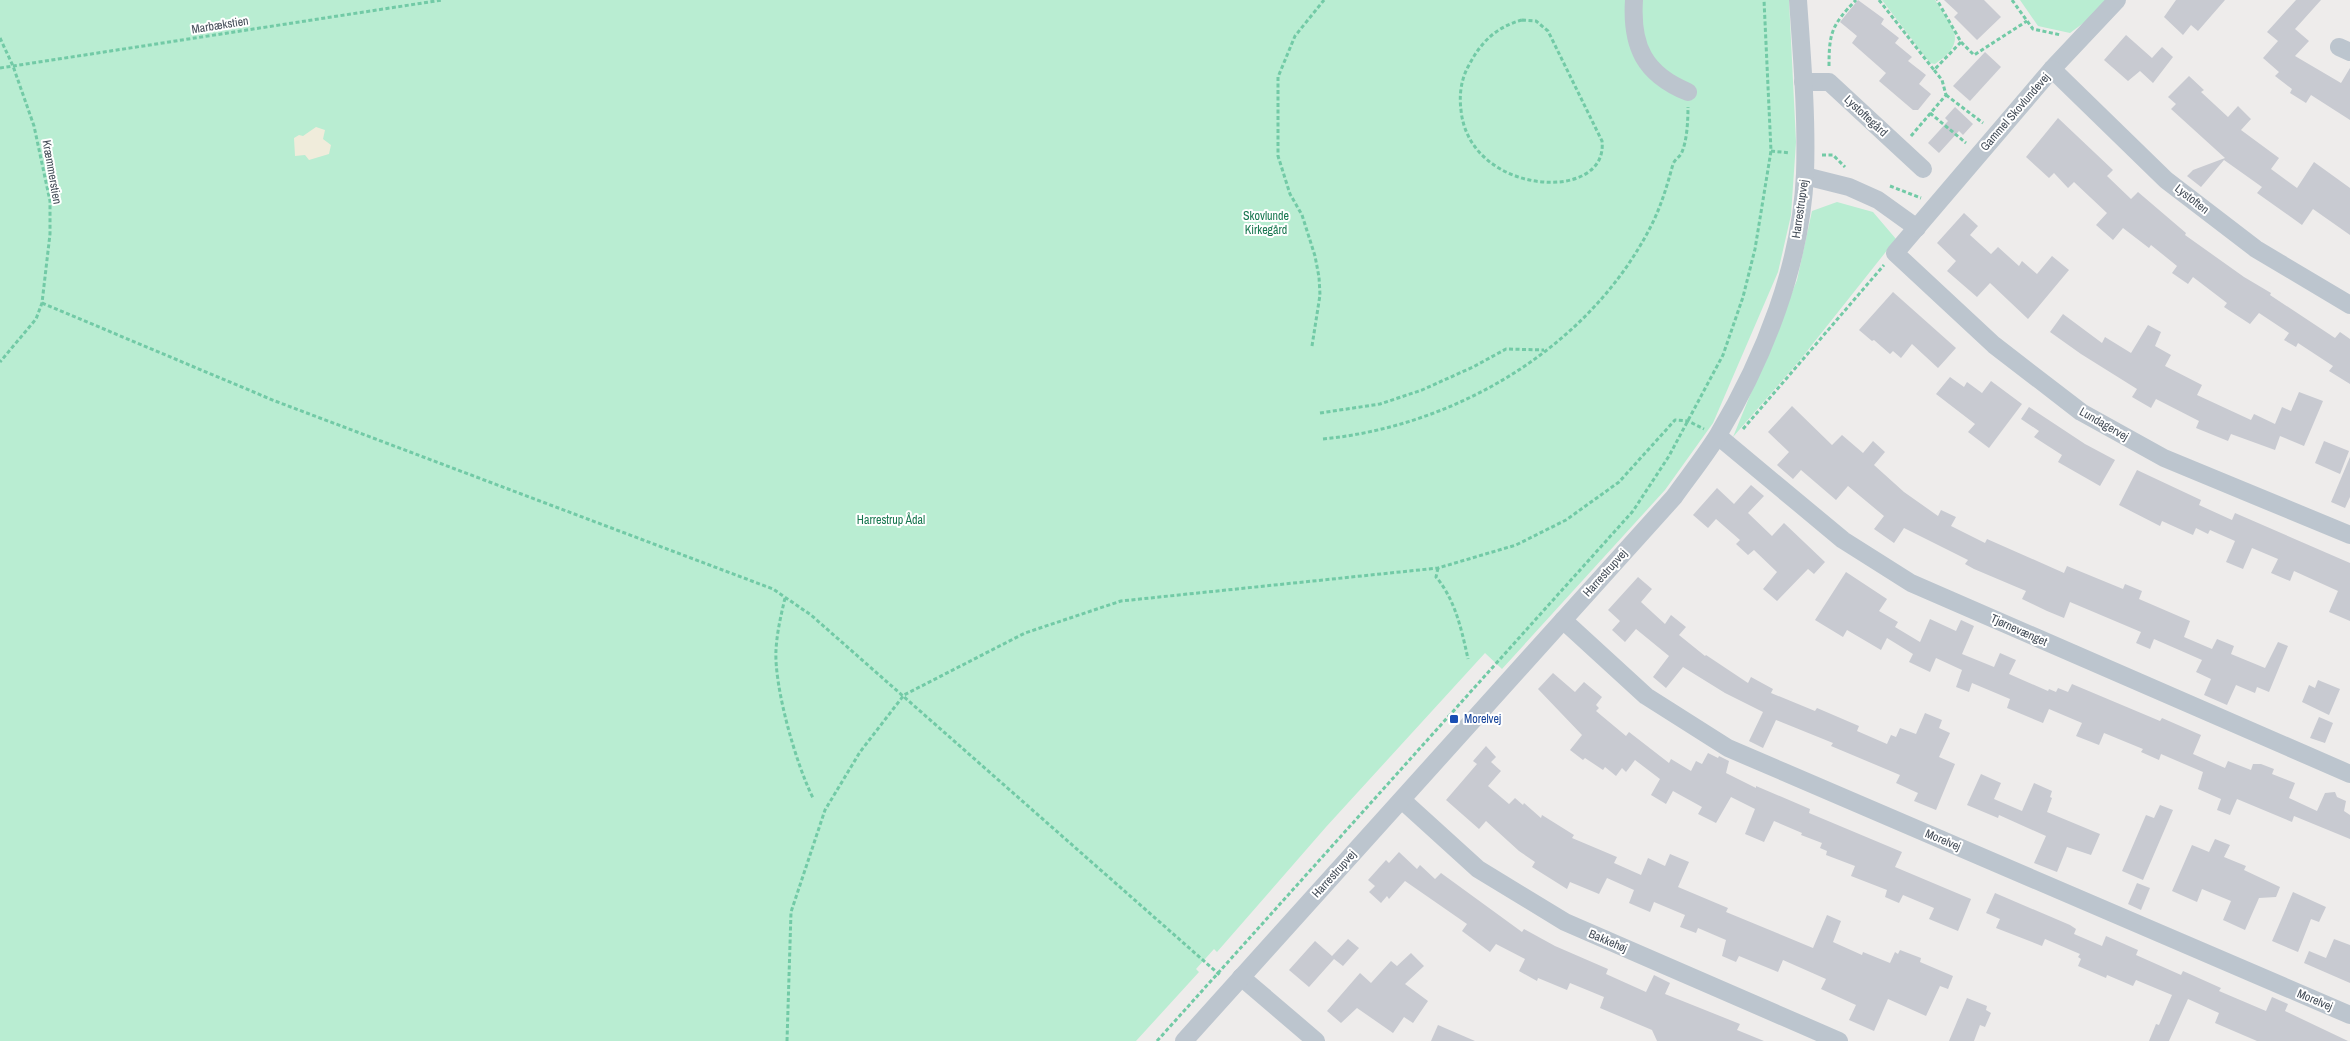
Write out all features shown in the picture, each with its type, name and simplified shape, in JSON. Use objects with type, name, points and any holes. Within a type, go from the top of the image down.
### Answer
[{"type":"street","points":[[1634,0],[1632,25],[1640,53],[1655,73],[1670,85],[1688,92]]},
{"type":"street","name":"Harrestrupvej","points":[[1184,1041],[1724,440],[1758,358],[1788,275],[1799,224],[1805,176],[1803,82],[1798,0]]},
{"type":"street","name":"Gammel Skovlundevej","points":[[1894,253],[2052,69],[2117,0]]},
{"type":"street","name":"Lystoften","points":[[2052,69],[2166,180],[2256,248],[2350,304]]},
{"type":"street","points":[[1803,82],[1829,82]]},
{"type":"street","name":"Lystoftegård","points":[[1829,82],[1923,169]]},
{"type":"street","points":[[1805,176],[1849,187],[1878,200],[1917,228]]},
{"type":"street","name":"Lundagervej","points":[[1894,253],[1994,345],[2081,412],[2164,458],[2350,535]]},
{"type":"street","name":"Tjørnevænget","points":[[1724,440],[1843,540],[1911,583],[2350,774]]},
{"type":"street","name":"Morelvej","points":[[1563,620],[1646,696],[1728,748],[2350,1015]]},
{"type":"street","name":"Bakkehøj","points":[[1402,800],[1478,868],[1565,922],[1839,1041]]},
{"type":"street","points":[[1236,982],[1316,1041]]},
{"type":"path","name":"Marbækstien","points":[[0,68],[442,0]]},
{"type":"path","points":[[1312,346],[1320,295],[1319,277],[1315,256],[1302,215],[1282,175],[1278,156],[1278,77],[1295,36],[1324,0]]},
{"type":"path","points":[[1157,1041],[1632,511],[1669,456],[1723,355],[1743,297],[1756,249],[1771,151],[1764,0]]},
{"type":"path","points":[[1829,82],[1829,40],[1836,21],[1856,0]]},
{"type":"path","points":[[1879,0],[1942,80],[1946,95],[1996,134]]},
{"type":"path","points":[[1938,0],[1950,19],[1960,42],[1974,54],[2027,21]]},
{"type":"path","points":[[2012,0],[2033,29],[2062,35],[2074,47]]},
{"type":"path","points":[[1522,20],[1536,21],[1548,31],[1602,141],[1603,147],[1596,164],[1581,174],[1560,182],[1539,183],[1506,174],[1479,152],[1464,127],[1460,100],[1467,68],[1487,38],[1498,30],[1522,20]]},
{"type":"path","name":"Kræmmerstien","points":[[0,38],[14,66],[34,126],[44,163],[50,201],[50,234],[42,303],[36,319],[0,362]]},
{"type":"path","points":[[1934,70],[1960,42]]},
{"type":"path","points":[[1323,439],[1375,431],[1433,414],[1496,384],[1545,350],[1584,319],[1620,277],[1650,228],[1663,201],[1674,161],[1682,153],[1688,114],[1688,92]]},
{"type":"path","points":[[1900,148],[1946,95]]},
{"type":"path","points":[[1930,113],[1979,154]]},
{"type":"path","points":[[1724,440],[1894,253]]},
{"type":"path","points":[[42,303],[276,401],[773,589],[811,615],[904,695],[1218,973],[1236,982]]},
{"type":"path","points":[[1320,413],[1380,404],[1422,390],[1473,367],[1506,349],[1545,350]]},
{"type":"path","points":[[787,1041],[791,912],[825,810],[860,752],[904,695],[1025,633],[1121,601],[1438,568],[1516,545],[1566,520],[1619,482],[1675,420],[1688,421]]},
{"type":"path","points":[[1438,568],[1436,578],[1442,585],[1461,627],[1468,659]]},
{"type":"path","points":[[785,598],[779,622],[776,652],[780,688],[801,774],[813,798]]},
{"type":"green space","name":"Harrestrup Ådal","points":[[0,0],[1789,0],[1796,142],[1791,215],[1778,272],[1713,423],[1665,490],[1502,669],[1485,653],[1326,827],[1217,952],[1214,949],[1196,969],[1199,972],[1136,1041],[0,1041]]},
{"type":"green space","points":[[1882,0],[1935,0],[1952,26],[1954,34],[1955,41],[1946,56],[1935,64],[1930,63]]},
{"type":"green space","points":[[2020,0],[2108,0],[2097,13],[2070,33],[2038,26]]},
{"type":"green space","points":[[1837,202],[1873,212],[1896,239],[1800,360],[1733,437],[1797,280],[1812,211]]},
{"type":"sand","points":[[316,127],[325,130],[323,139],[331,145],[329,154],[309,160],[305,155],[295,156],[294,138],[299,135],[303,136]]},
{"type":"building","points":[[1858,0],[1884,19],[1881,24],[1899,38],[1895,43],[1912,57],[1908,61],[1926,75],[1919,84],[1931,94],[1918,110],[1913,110],[1879,81],[1886,73],[1852,43],[1857,36],[1840,22]]},
{"type":"building","points":[[1944,0],[1984,0],[2001,17],[1977,40],[1954,17],[1958,13]]},
{"type":"building","points":[[2176,0],[2225,0],[2198,31],[2191,25],[2183,35],[2164,17]]},
{"type":"building","points":[[2296,0],[2321,0],[2295,29],[2309,41],[2295,56],[2341,83],[2350,68],[2350,120],[2311,95],[2306,103],[2290,93],[2292,89],[2275,76],[2279,72],[2263,58],[2278,41],[2267,32]]},
{"type":"building","points":[[2126,35],[2152,58],[2162,47],[2173,57],[2153,83],[2140,71],[2128,81],[2104,60]]},
{"type":"building","points":[[1985,52],[2001,67],[1970,101],[1953,86]]},
{"type":"building","points":[[2189,76],[2204,90],[2201,92],[2228,117],[2238,106],[2251,119],[2241,130],[2279,158],[2271,169],[2297,188],[2314,162],[2350,188],[2350,235],[2313,209],[2302,225],[2257,193],[2262,187],[2224,160],[2201,187],[2187,176],[2193,170],[2225,158],[2171,109],[2176,104],[2168,97]]},
{"type":"building","points":[[1955,107],[1973,124],[1963,135],[1959,131],[1939,153],[1928,143],[1948,121],[1945,118]]},
{"type":"building","points":[[2058,118],[2113,170],[2107,176],[2131,199],[2138,192],[2186,233],[2185,235],[2244,277],[2271,293],[2270,295],[2335,338],[2340,332],[2350,339],[2350,384],[2329,371],[2333,366],[2298,343],[2296,347],[2284,340],[2289,333],[2259,313],[2250,324],[2224,307],[2227,303],[2193,277],[2188,284],[2172,273],[2177,266],[2151,245],[2149,248],[2123,228],[2113,240],[2096,225],[2107,213],[2074,182],[2068,188],[2054,173],[2049,178],[2026,157]]},
{"type":"building","points":[[1964,213],[1978,226],[1970,235],[1991,254],[1998,247],[2019,266],[2022,261],[2037,274],[2052,256],[2069,270],[2028,319],[1990,283],[1977,297],[1947,271],[1956,261],[1937,243]]},
{"type":"building","points":[[1893,292],[1956,348],[1938,368],[1912,344],[1901,358],[1893,351],[1890,354],[1859,330]]},
{"type":"building","points":[[2063,314],[2102,343],[2105,337],[2131,353],[2148,325],[2161,332],[2155,346],[2171,355],[2165,366],[2202,385],[2197,395],[2251,420],[2254,414],[2275,424],[2282,407],[2291,411],[2299,392],[2323,401],[2304,446],[2280,436],[2275,450],[2231,434],[2228,441],[2196,428],[2199,421],[2156,399],[2151,408],[2132,397],[2137,389],[2050,332]]},
{"type":"building","points":[[1950,377],[1964,387],[1967,382],[1982,393],[1991,381],[2022,404],[1989,448],[1968,432],[1975,424],[1936,394]]},
{"type":"building","points":[[1792,406],[1832,445],[1842,435],[1863,453],[1873,441],[1885,452],[1874,465],[1904,492],[1938,516],[1941,510],[1956,517],[1951,526],[1985,543],[1987,539],[2064,573],[2067,566],[2123,589],[2125,584],[2142,591],[2139,599],[2190,621],[2184,637],[2212,649],[2217,639],[2234,646],[2231,654],[2265,668],[2278,642],[2288,646],[2269,692],[2257,687],[2255,693],[2236,685],[2227,705],[2204,695],[2211,679],[2196,672],[2202,660],[2154,639],[2150,649],[2136,643],[2141,632],[2070,602],[2064,618],[2047,611],[2022,599],[2026,591],[1974,569],[1965,564],[1968,560],[1904,528],[1894,543],[1874,529],[1884,516],[1848,486],[1836,500],[1801,470],[1793,479],[1777,465],[1789,452],[1768,432]]},
{"type":"building","points":[[2029,407],[2085,444],[2115,460],[2100,486],[2058,462],[2062,455],[2034,437],[2039,431],[2021,419]]},
{"type":"building","points":[[2324,441],[2349,451],[2340,474],[2315,463]]},
{"type":"building","points":[[2350,457],[2350,497],[2345,508],[2331,502]]},
{"type":"building","points":[[2137,470],[2201,500],[2199,505],[2232,520],[2235,513],[2350,563],[2350,621],[2329,612],[2338,591],[2294,571],[2290,581],[2271,573],[2278,559],[2252,548],[2243,569],[2226,562],[2235,541],[2210,530],[2208,534],[2196,528],[2193,535],[2162,521],[2160,526],[2119,505]]},
{"type":"building","points":[[1751,485],[1764,496],[1748,513],[1772,536],[1784,523],[1825,562],[1814,574],[1808,569],[1777,601],[1763,589],[1777,572],[1754,550],[1748,555],[1736,544],[1740,540],[1716,519],[1708,528],[1693,515],[1717,488],[1734,504]]},
{"type":"building","points":[[1846,572],[1887,599],[1879,611],[1898,622],[1895,627],[1920,642],[1930,619],[1956,631],[1961,620],[1974,626],[1962,654],[1994,667],[2000,653],[2016,660],[2009,674],[2048,691],[2049,689],[2056,692],[2058,688],[2068,692],[2072,684],[2160,721],[2162,718],[2201,735],[2193,754],[2225,768],[2228,761],[2251,770],[2253,764],[2261,764],[2274,769],[2272,774],[2295,783],[2289,798],[2317,811],[2325,793],[2335,792],[2337,797],[2346,801],[2344,811],[2350,815],[2350,839],[2294,816],[2292,822],[2237,799],[2230,815],[2217,810],[2221,799],[2198,789],[2203,772],[2161,754],[2159,760],[2141,752],[2143,749],[2104,733],[2099,745],[2076,736],[2082,723],[2049,709],[2043,723],[2007,708],[2010,699],[1972,683],[1969,692],[1956,687],[1962,670],[1936,658],[1930,672],[1909,662],[1913,654],[1887,638],[1881,650],[1847,630],[1843,637],[1815,620]]},
{"type":"building","points":[[1638,577],[1652,589],[1641,602],[1665,624],[1671,615],[1686,627],[1679,635],[1705,656],[1748,683],[1751,677],[1773,689],[1771,693],[1815,711],[1817,708],[1859,726],[1857,731],[1887,744],[1891,735],[1896,737],[1900,728],[1916,734],[1925,713],[1942,720],[1939,728],[1950,733],[1939,757],[1955,764],[1936,810],[1914,801],[1918,793],[1896,783],[1900,775],[1831,746],[1833,743],[1776,720],[1763,748],[1749,741],[1763,712],[1725,693],[1683,667],[1666,688],[1653,677],[1669,656],[1636,629],[1625,642],[1612,630],[1620,621],[1608,610]]},
{"type":"building","points":[[1553,673],[1575,692],[1584,682],[1602,697],[1596,705],[1599,708],[1596,711],[1626,736],[1629,732],[1669,763],[1671,759],[1691,771],[1696,761],[1702,764],[1708,753],[1718,758],[1719,756],[1729,761],[1726,773],[1756,788],[1756,786],[1810,809],[1809,813],[1902,852],[1895,867],[1971,899],[1958,931],[1929,919],[1934,908],[1903,895],[1899,903],[1885,897],[1887,890],[1851,876],[1855,866],[1826,855],[1827,851],[1820,848],[1822,843],[1801,835],[1802,833],[1774,821],[1764,842],[1745,834],[1755,809],[1731,797],[1716,823],[1698,814],[1702,807],[1673,791],[1666,804],[1651,795],[1660,779],[1635,760],[1626,772],[1622,768],[1616,776],[1605,767],[1603,770],[1585,758],[1583,760],[1570,750],[1582,735],[1538,689]]},
{"type":"building","points":[[2318,680],[2340,689],[2329,715],[2302,702],[2309,685],[2315,688]]},
{"type":"building","points":[[2319,717],[2333,723],[2325,743],[2310,738]]},
{"type":"building","points":[[1486,746],[1496,757],[1491,762],[1501,771],[1488,786],[1509,804],[1515,798],[1523,805],[1524,803],[1541,818],[1542,815],[1574,835],[1572,838],[1617,857],[1614,863],[1641,875],[1648,858],[1665,866],[1670,854],[1689,862],[1678,887],[1728,908],[1726,912],[1813,948],[1827,915],[1841,921],[1833,942],[1862,955],[1863,952],[1890,963],[1895,952],[1898,954],[1900,950],[1921,958],[1920,962],[1953,976],[1948,989],[1940,986],[1926,1016],[1888,999],[1874,1031],[1849,1020],[1856,1005],[1821,989],[1826,979],[1783,960],[1778,972],[1739,956],[1736,962],[1722,956],[1726,940],[1698,928],[1696,933],[1680,927],[1685,915],[1654,902],[1650,912],[1629,903],[1634,890],[1607,878],[1599,894],[1570,882],[1567,889],[1532,867],[1535,862],[1519,851],[1486,821],[1479,829],[1446,800],[1477,764],[1473,761]]},
{"type":"building","points":[[1981,774],[2001,783],[1994,799],[2022,811],[2034,783],[2052,791],[2050,797],[2052,798],[2047,812],[2100,834],[2091,855],[2067,847],[2057,872],[2034,863],[2046,836],[1999,815],[1998,818],[1967,805]]},
{"type":"building","points":[[2160,805],[2173,810],[2143,880],[2122,871],[2146,815],[2154,818]]},
{"type":"building","points":[[2215,839],[2230,845],[2224,857],[2246,866],[2244,870],[2280,887],[2276,897],[2259,898],[2245,930],[2223,920],[2231,901],[2202,889],[2197,902],[2172,891],[2192,845],[2209,852]]},
{"type":"building","points":[[1399,852],[1417,869],[1420,865],[1435,879],[1441,873],[1522,932],[1524,929],[1555,946],[1608,969],[1606,974],[1646,992],[1654,975],[1670,983],[1665,994],[1740,1024],[1737,1030],[1764,1041],[1657,1041],[1652,1030],[1600,1008],[1604,997],[1570,983],[1567,990],[1538,978],[1537,981],[1519,971],[1525,959],[1496,944],[1490,952],[1462,931],[1467,924],[1405,881],[1389,899],[1387,896],[1381,903],[1369,892],[1375,886],[1368,880],[1386,860],[1389,863]]},
{"type":"building","points":[[2137,883],[2150,888],[2141,910],[2128,904]]},
{"type":"building","points":[[2293,892],[2326,907],[2319,922],[2311,919],[2298,952],[2272,941]]},
{"type":"building","points":[[1995,893],[2070,925],[2076,929],[2074,934],[2102,946],[2106,936],[2138,950],[2136,955],[2181,975],[2183,971],[2221,988],[2219,991],[2266,1011],[2272,997],[2288,1004],[2285,1011],[2348,1041],[2257,1041],[2215,1023],[2219,1013],[2188,999],[2169,1041],[2149,1041],[2156,1024],[2159,1025],[2172,995],[2136,980],[2133,986],[2107,975],[2106,978],[2078,966],[2081,959],[2078,957],[2080,954],[2045,939],[2042,946],[1996,928],[2000,919],[1986,913]]},
{"type":"building","points":[[1348,939],[1359,948],[1343,966],[1334,959],[1309,987],[1289,970],[1315,941],[1332,956]]},
{"type":"building","points":[[2334,939],[2350,945],[2350,983],[2304,963],[2309,951],[2326,958]]},
{"type":"building","points":[[1411,953],[1424,966],[1405,984],[1428,1001],[1413,1023],[1404,1017],[1393,1033],[1357,1008],[1341,1023],[1327,1011],[1360,973],[1371,983],[1391,961],[1397,966]]},
{"type":"building","points":[[1967,998],[1987,1006],[1986,1010],[1991,1013],[1985,1027],[1980,1025],[1974,1041],[1949,1041]]},
{"type":"building","points":[[1438,1025],[1475,1041],[1431,1041]]},
{"type":"place","name":"Morelvej","points":[[1454,719]]},
{"type":"park label","name":"Skovlunde Kirkegård","points":[[1266,223]]}]
